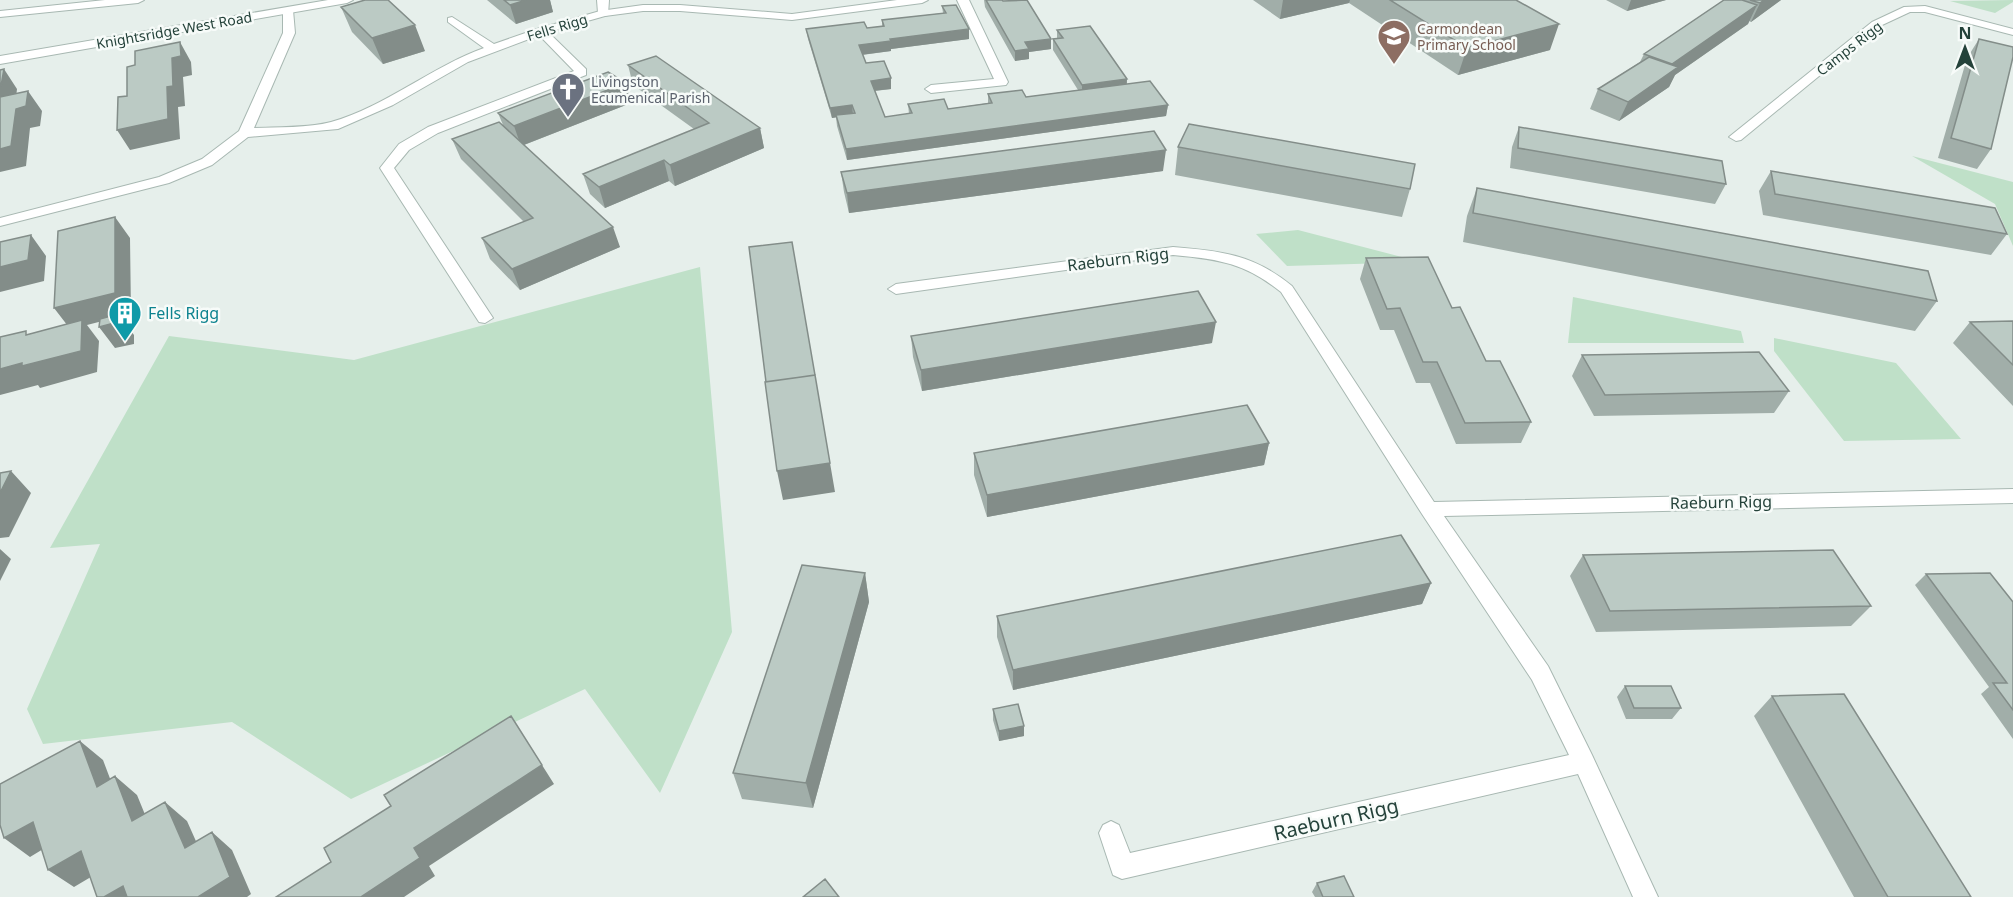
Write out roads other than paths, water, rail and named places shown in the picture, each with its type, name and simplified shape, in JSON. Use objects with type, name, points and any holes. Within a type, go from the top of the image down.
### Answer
[{"type":"street","points":[[0,14],[138,0]]},
{"type":"street","name":"Knightsridge West Road","points":[[0,60],[347,0]]},
{"type":"street","name":"Fells Rigg","points":[[245,133],[333,126],[388,102],[464,60],[604,6],[680,8],[792,17],[922,0]]},
{"type":"street","points":[[931,89],[1002,82],[963,0]]},
{"type":"street","name":"Camps Rigg","points":[[1736,137],[1876,24],[1908,9],[1925,9],[2013,32]]},
{"type":"street","points":[[0,222],[164,180],[207,162],[245,133],[288,33],[287,10]]},
{"type":"street","points":[[452,20],[493,49]]},
{"type":"street","points":[[485,318],[387,168],[404,147],[433,130],[582,72],[541,31]]},
{"type":"street","name":"Raeburn Rigg","points":[[896,289],[1173,251],[1221,255],[1266,272],[1287,290],[1540,673],[1646,897]]},
{"type":"street","name":"Raeburn Rigg","points":[[1430,509],[2013,496]]},
{"type":"street","name":"Raeburn Rigg","points":[[1111,833],[1122,867],[1584,762]]},
{"type":"place","name":"Carmondean Primary School","points":[[1394,65]]},
{"type":"place","name":"Livingston Ecumenical Parish","points":[[568,118]]},
{"type":"place","name":"Fells Rigg","points":[[125,342]]}]
